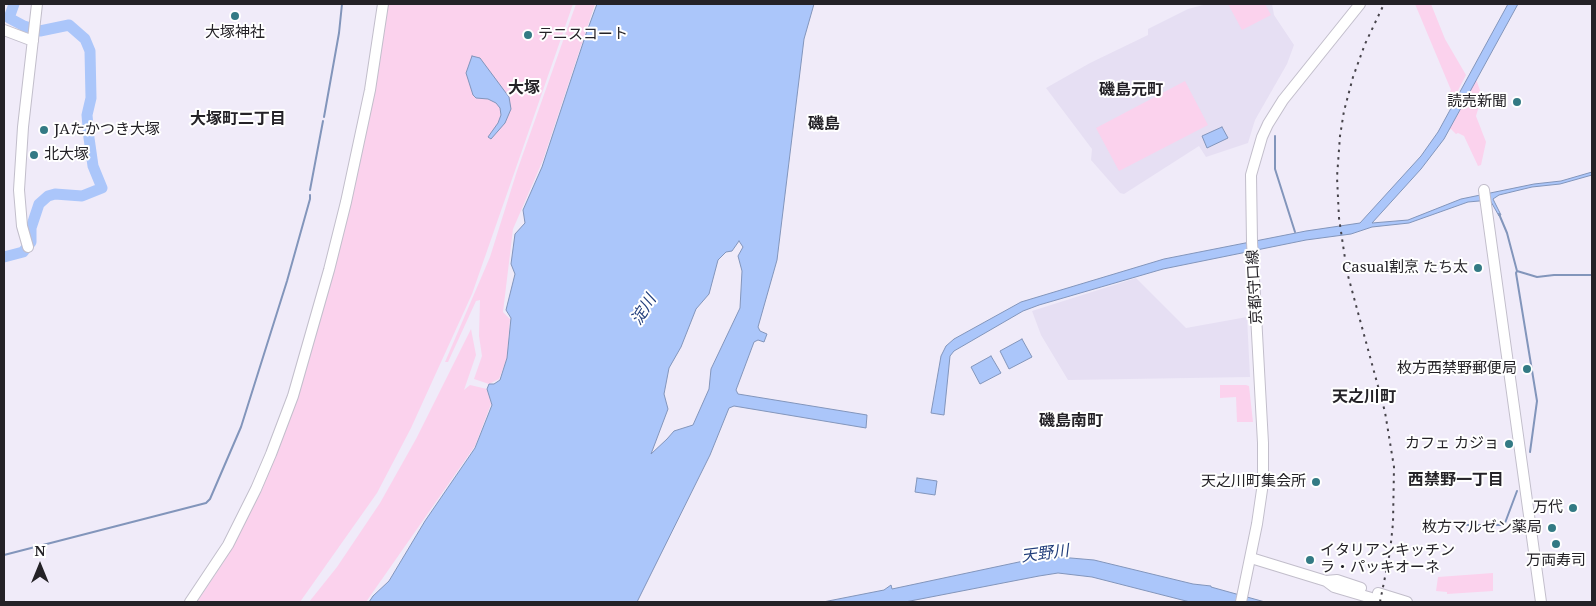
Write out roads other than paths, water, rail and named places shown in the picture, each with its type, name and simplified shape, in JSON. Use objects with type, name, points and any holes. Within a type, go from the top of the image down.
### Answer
[{"type":"street","points":[[28,247],[22,226],[19,190],[23,127],[37,4]]},
{"type":"street","points":[[190,602],[228,545],[272,454],[293,396],[329,270],[348,194],[370,90],[383,4]]},
{"type":"street","name":"京都守口線","points":[[1241,602],[1263,483],[1263,443],[1252,242],[1251,175],[1262,137],[1283,100],[1360,4]]},
{"type":"street","points":[[4,30],[33,41]]},
{"type":"street","points":[[1484,190],[1541,602]]},
{"type":"street","points":[[1250,558],[1326,580],[1337,580],[1407,602]]},
{"type":"street","points":[[1326,580],[1334,587],[1385,602]]},
{"type":"water","name":"淀川","points":[[597,4],[814,4],[804,39],[777,260],[758,327],[760,331],[767,334],[764,342],[758,340],[754,342],[736,390],[738,394],[867,415],[866,428],[734,406],[729,408],[710,455],[637,602],[369,602],[389,581],[425,521],[475,448],[492,405],[487,389],[489,384],[494,384],[500,380],[507,358],[511,318],[506,310],[515,274],[511,264],[515,234],[525,223],[523,210],[542,167]],"holes":[[[739,241],[743,247],[738,256],[742,271],[740,308],[711,369],[709,389],[693,425],[674,431],[651,454],[668,409],[664,394],[669,368],[681,347],[696,309],[709,294],[718,260],[726,252],[732,251]]]},
{"type":"water","points":[[1508,4],[1518,4],[1444,139],[1421,169],[1372,223],[1408,220],[1461,199],[1534,184],[1561,181],[1592,172],[1592,175],[1560,184],[1532,187],[1499,195],[1493,199],[1501,215],[1499,216],[1490,200],[1468,202],[1409,223],[1372,227],[1351,234],[1306,240],[1163,269],[1039,305],[1023,311],[954,351],[950,356],[944,415],[931,413],[941,356],[946,346],[954,339],[1021,302],[1164,259],[1306,231],[1360,223],[1421,156],[1438,132]]},
{"type":"water","points":[[472,56],[480,58],[509,97],[511,109],[505,123],[491,139],[488,137],[498,123],[501,115],[500,108],[496,103],[488,99],[476,98],[473,95],[466,73]]},
{"type":"water","points":[[1222,127],[1228,138],[1207,148],[1202,136]]},
{"type":"water","points":[[1022,339],[1032,357],[1009,369],[1000,351]]},
{"type":"water","points":[[991,356],[1001,373],[980,384],[971,367]]},
{"type":"water","points":[[917,478],[937,481],[935,495],[915,492]]},
{"type":"water","points":[[1059,557],[1094,560],[1193,584],[1211,586],[1265,602],[1190,602],[1092,577],[1058,573],[905,602],[823,602],[884,590],[891,585],[892,589],[1033,559]]},
{"type":"waterway","points":[[4,257],[23,252],[31,242],[31,228],[39,204],[48,196],[55,194],[82,196],[102,188],[93,166],[89,138],[87,115],[91,98],[90,51],[85,39],[69,25],[40,31],[24,26],[9,18],[14,4]]},
{"type":"waterway","points":[[324,117],[339,33],[342,4]]},
{"type":"waterway","points":[[310,190],[323,121]]},
{"type":"waterway","points":[[1275,136],[1275,169],[1295,232]]},
{"type":"waterway","points":[[4,555],[206,503],[210,499],[241,427],[287,281],[310,195]]},
{"type":"waterway","points":[[1499,214],[1507,233],[1517,271],[1537,277],[1592,275]]},
{"type":"waterway","points":[[1517,271],[1537,401],[1530,452]]},
{"type":"waterway","points":[[1466,525],[1501,525],[1505,523],[1517,491]]},
{"type":"railway","points":[[1380,602],[1390,552],[1393,523],[1394,467],[1385,412],[1347,272],[1339,218],[1337,177],[1340,136],[1353,77],[1365,44],[1384,4]]},
{"type":"place","name":"大塚神社","points":[[235,16]]},
{"type":"place","name":"テニスコート","points":[[528,35]]},
{"type":"place","name":"読売新聞","points":[[1517,102]]},
{"type":"place","name":"JAたかつき大塚","points":[[44,130]]},
{"type":"place","name":"北大塚","points":[[34,155]]},
{"type":"place","name":"Casual割烹 たち太","points":[[1478,268]]},
{"type":"place","name":"枚方西禁野郵便局","points":[[1527,369]]},
{"type":"place","name":"カフェ カジョ","points":[[1509,444]]},
{"type":"place","name":"天之川町集会所","points":[[1316,482]]},
{"type":"place","name":"万代","points":[[1573,508]]},
{"type":"place","name":"枚方マルゼン薬局","points":[[1552,528]]},
{"type":"place","name":"万両寿司","points":[[1556,544]]},
{"type":"place","name":"イタリアンキッチン ラ・パッキオーネ","points":[[1310,560]]},
{"type":"district","name":"大塚","points":[[524,88]]},
{"type":"district","name":"磯島元町","points":[[1131,90]]},
{"type":"district","name":"大塚町二丁目","points":[[238,119]]},
{"type":"district","name":"磯島","points":[[824,124]]},
{"type":"district","name":"天之川町","points":[[1364,397]]},
{"type":"district","name":"磯島南町","points":[[1071,421]]},
{"type":"district","name":"西禁野一丁目","points":[[1456,480]]},
{"type":"water label","name":"天野川","points":[[1045,554]]}]
